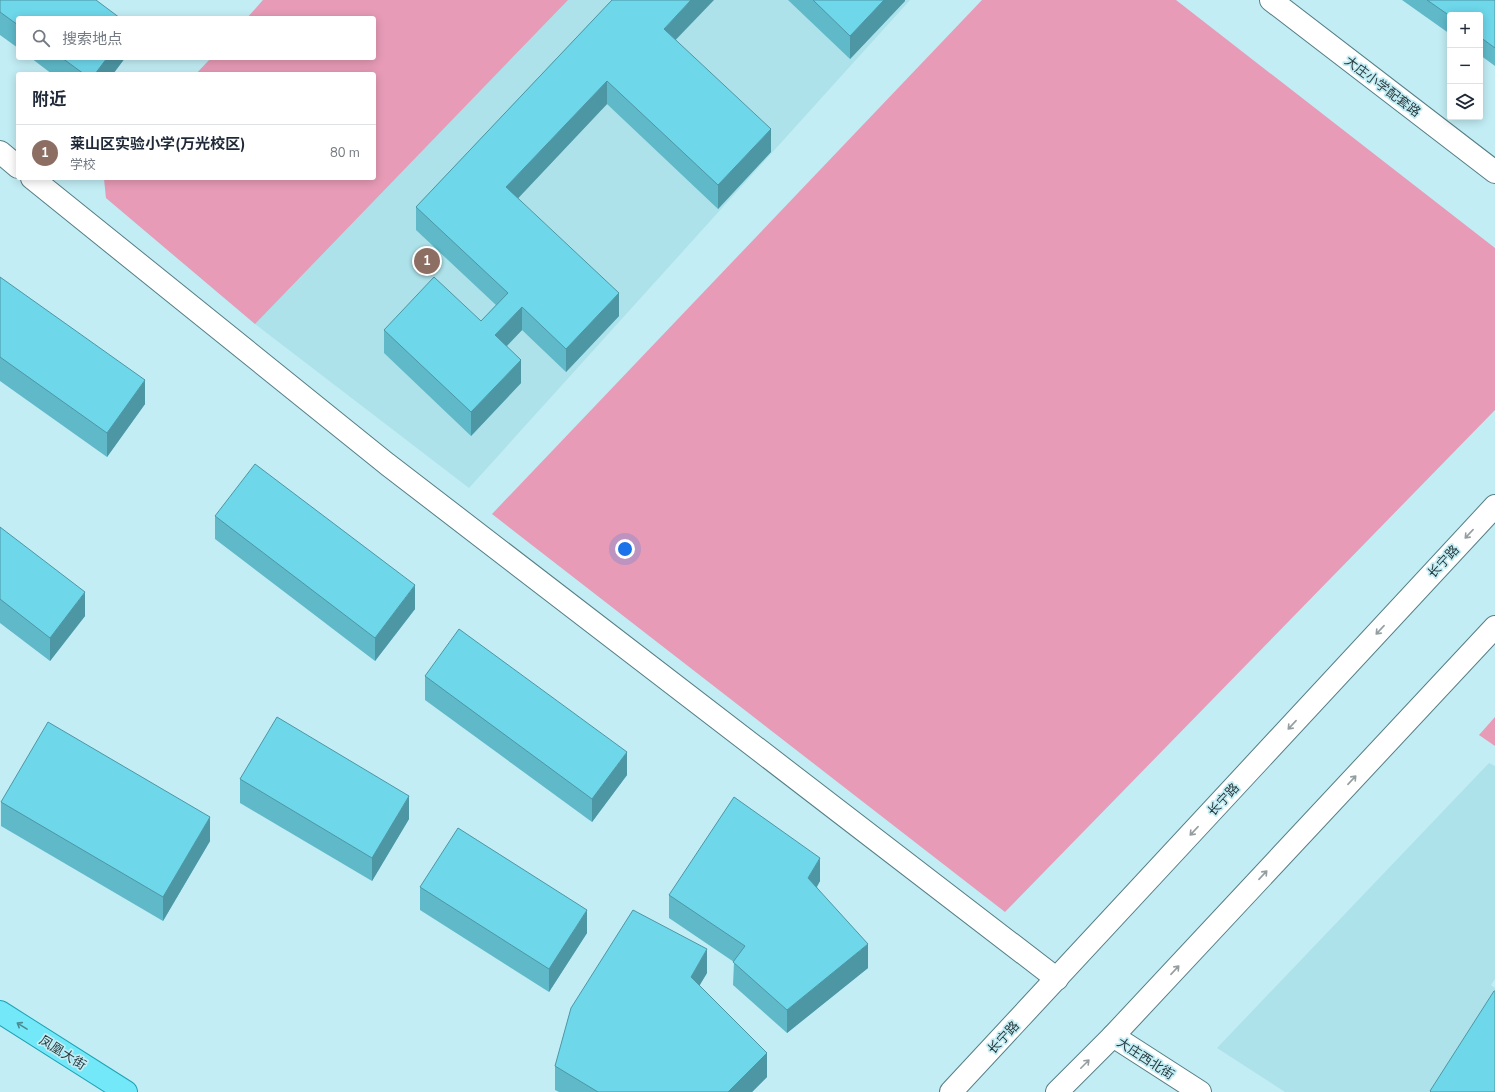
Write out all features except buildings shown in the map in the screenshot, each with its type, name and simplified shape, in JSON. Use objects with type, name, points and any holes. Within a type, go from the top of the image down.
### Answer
[{"type":"main road","name":"凤凰大街","points":[[0,1012],[126,1092]]},
{"type":"street","name":"大庄小学配套路","points":[[1271,0],[1495,172]]},
{"type":"street","points":[[0,152],[16,164]]},
{"type":"street","points":[[34,180],[387,464],[1057,979]]},
{"type":"street","name":"长宁路","points":[[951,1092],[1495,506]]},
{"type":"street","points":[[1058,1092],[1113,1036],[1495,627]]},
{"type":"street","name":"大庄西北街","points":[[1113,1036],[1200,1092]]},
{"type":"shaded area","points":[[263,0],[910,0],[469,488],[255,324],[106,198],[104,180],[376,180],[376,72],[198,72],[209,60],[376,60],[376,16],[249,16]]},
{"type":"shaded area","points":[[263,0],[568,0],[255,324],[106,198],[104,180],[376,180],[376,72],[198,72],[209,60],[376,60],[376,16],[249,16]]},
{"type":"shaded area","points":[[982,0],[1176,0],[1495,248],[1495,410],[1005,912],[492,514]]},
{"type":"shaded area","points":[[1495,717],[1495,746],[1479,735]]},
{"type":"shaded area","points":[[1489,763],[1495,766],[1495,979],[1491,985],[1495,988],[1495,1092],[1285,1092],[1217,1048]]},
{"type":"place","name":"莱山区实验小学(万光校区)","points":[[427,261]]}]
